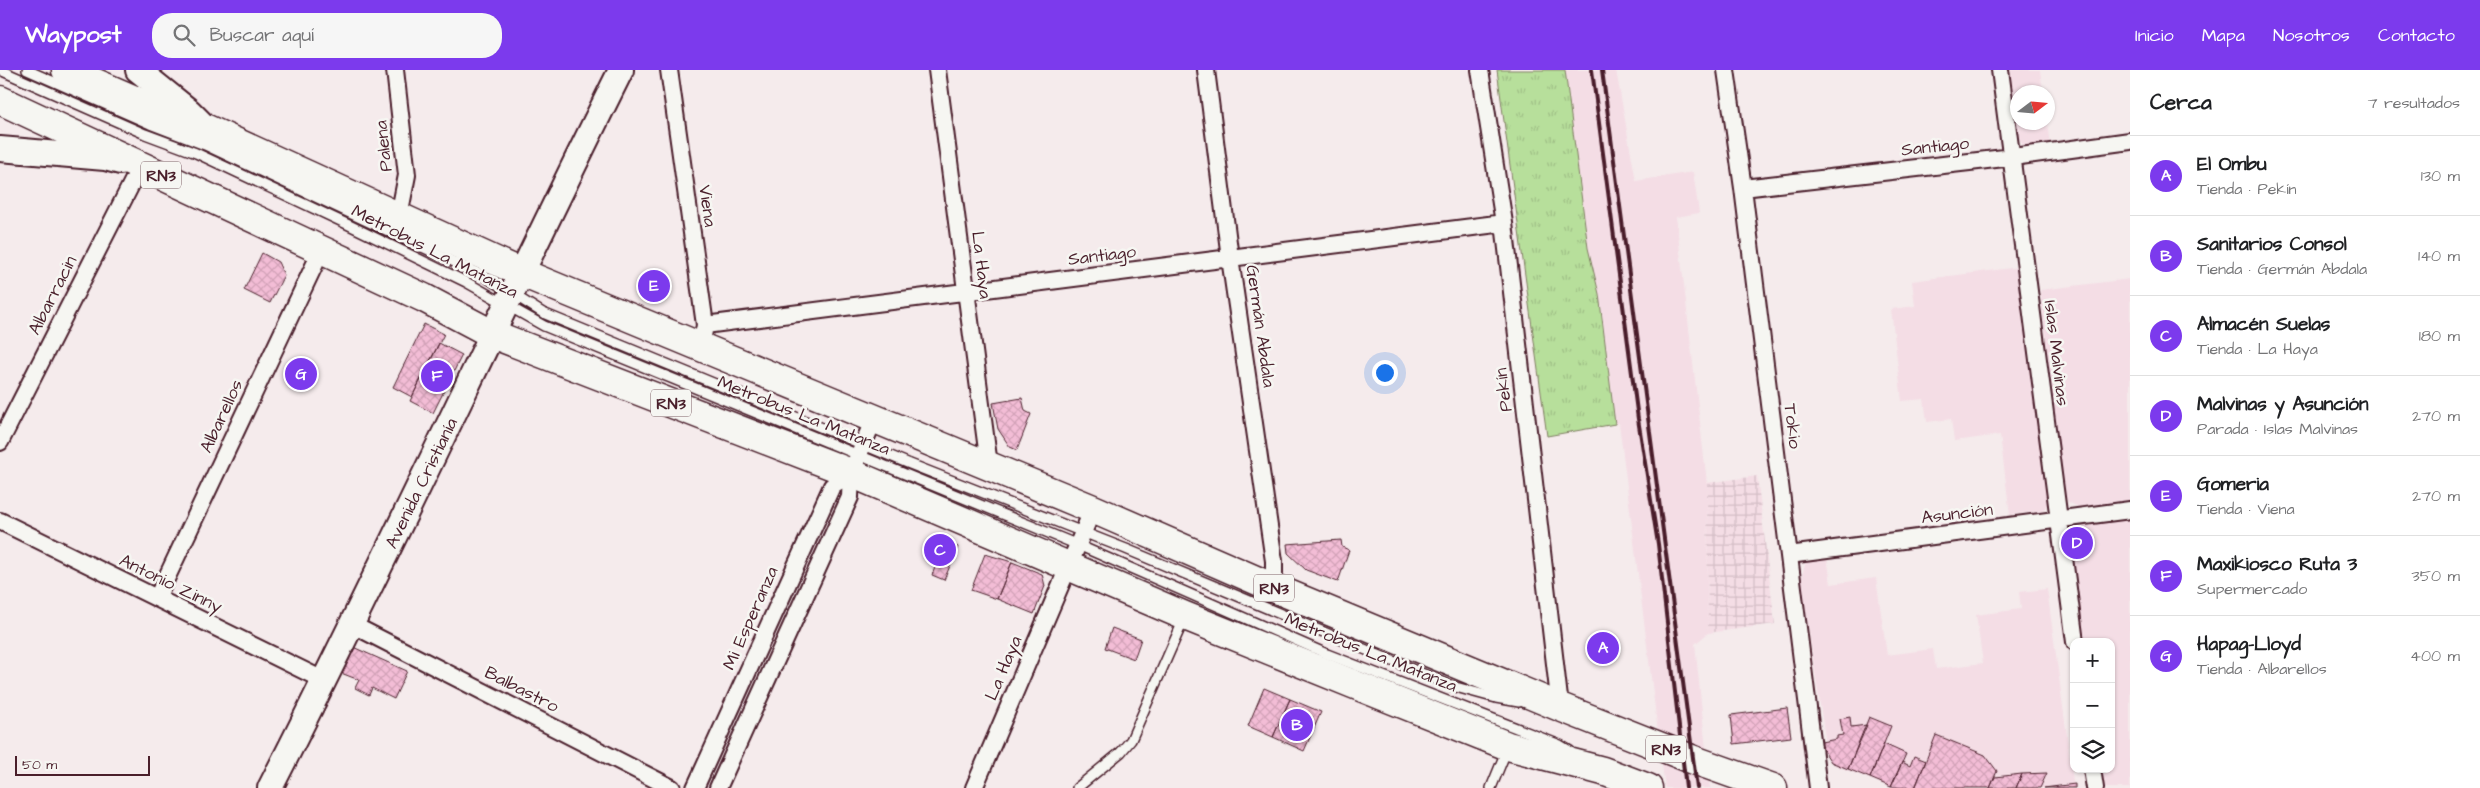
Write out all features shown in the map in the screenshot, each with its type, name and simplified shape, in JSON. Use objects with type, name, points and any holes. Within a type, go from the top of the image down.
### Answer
[{"type":"highway","name":"RN3","points":[[66,70],[183,122],[207,128],[399,216],[514,290],[703,336],[874,418],[989,465],[1081,538],[1185,616],[1508,746],[1603,771],[1635,786]]},
{"type":"highway","name":"RN3","points":[[0,100],[424,298],[492,334],[858,458],[1081,538],[1274,588],[1560,707],[1688,758],[1773,788]]},
{"type":"main road","points":[[138,70],[207,128]]},
{"type":"main road","name":"Avenida Cristianía","points":[[270,788],[353,625],[621,70]]},
{"type":"main road","points":[[0,149],[105,158],[140,167]]},
{"type":"street","name":"Palena","points":[[395,70],[407,175],[399,216]]},
{"type":"street","name":"Viena","points":[[668,70],[703,336]]},
{"type":"street","name":"La Haya","points":[[937,70],[989,465]]},
{"type":"street","name":"Germán Abdala","points":[[1206,70],[1230,258],[1274,561],[1274,588]]},
{"type":"street","name":"Pekín","points":[[1480,70],[1504,224],[1560,707]]},
{"type":"street","name":"Tokio","points":[[1726,70],[1743,188],[1818,788]]},
{"type":"street","name":"Islas Malvinas","points":[[2000,70],[2013,157],[2074,638]]},
{"type":"street","name":"Santiago","points":[[1743,188],[2013,157],[2130,141]]},
{"type":"street","name":"Albarracin","points":[[0,442],[140,167]]},
{"type":"street","name":"Santiago","points":[[703,336],[965,292],[1504,224]]},
{"type":"street","name":"Albarellos","points":[[157,598],[322,251]]},
{"type":"street","points":[[718,788],[850,497],[858,458],[874,418]]},
{"type":"street","name":"Mi Esperanza","points":[[695,788],[832,486],[858,458]]},
{"type":"street","name":"Asunción","points":[[1789,555],[2130,510]]},
{"type":"street","name":"Antonio Zinny","points":[[0,521],[325,681]]},
{"type":"street","name":"La Haya","points":[[974,788],[1081,538]]},
{"type":"street","name":"Balbastro","points":[[353,625],[672,788]]},
{"type":"street","points":[[2093,773],[2095,788]]},
{"type":"lane","name":"Metrobus La Matanza","points":[[0,70],[145,134],[196,153],[349,225],[514,290]]},
{"type":"lane","name":"Metrobus La Matanza","points":[[27,70],[150,124],[205,145],[514,290],[544,326],[858,458],[1081,538],[1452,686],[1496,698],[1560,707]]},
{"type":"lane","name":"Metrobus La Matanza","points":[[1081,538],[1327,654],[1560,745],[1603,771]]},
{"type":"lane","points":[[1077,788],[1121,752],[1131,740],[1185,616]]},
{"type":"lane","points":[[1491,788],[1508,746]]},
{"type":"shaded area","points":[[1497,70],[1616,70],[1636,181],[1693,172],[1699,213],[1676,217],[1707,483],[1708,633],[1695,644],[1710,788],[1665,788],[1619,423],[1547,436]]},
{"type":"shaded area","points":[[2009,70],[2040,70],[2042,85],[2011,85]]},
{"type":"shaded area","points":[[2016,130],[2048,130],[2050,145],[2030,147],[2022,144]]},
{"type":"shaded area","points":[[2019,267],[2050,500],[2043,511],[2010,515],[2000,435],[1954,441],[1951,419],[1927,422],[1924,399],[1902,401],[1891,309],[1915,306],[1912,281]]},
{"type":"shaded area","points":[[2130,279],[2130,501],[2078,507],[2068,502],[2064,493],[2040,290]]},
{"type":"shaded area","points":[[1757,476],[1775,624],[1708,633],[1707,483]]},
{"type":"shaded area","points":[[2130,516],[2130,788],[2101,788],[2099,773],[2115,773],[2115,638],[2081,638],[2069,539],[2072,528],[2081,523]]},
{"type":"shaded area","points":[[1827,556],[1831,584],[1876,578],[1887,655],[1933,649],[1936,669],[1983,663],[1976,615],[2021,609],[2019,592],[2047,589],[2070,759],[2070,773],[2072,773],[2074,788],[1891,788],[1834,765],[1826,744],[1801,580],[1806,561],[1811,558]]},
{"type":"green space","points":[[1497,70],[1565,70],[1588,248],[1599,294],[1615,424],[1547,436]]},
{"type":"building","points":[[262,253],[278,262],[284,275],[270,303],[244,290]]},
{"type":"building","points":[[424,324],[444,334],[412,397],[393,387]]},
{"type":"building","points":[[439,343],[462,355],[433,413],[410,401]]},
{"type":"building","points":[[1022,398],[1025,411],[1031,414],[1017,450],[1010,447],[998,429],[993,403]]},
{"type":"building","points":[[937,538],[958,547],[944,580],[932,575],[936,565],[927,561]]},
{"type":"building","points":[[1341,540],[1342,547],[1349,550],[1338,582],[1306,570],[1288,553],[1287,544]]},
{"type":"building","points":[[985,554],[1012,562],[997,599],[971,590]]},
{"type":"building","points":[[1012,562],[1042,574],[1045,586],[1034,614],[997,599]]},
{"type":"building","points":[[1112,628],[1141,639],[1134,659],[1105,648]]},
{"type":"building","points":[[353,647],[407,671],[394,699],[372,688],[369,695],[355,688],[359,680],[341,673]]},
{"type":"building","points":[[1264,688],[1290,699],[1273,737],[1248,726]]},
{"type":"building","points":[[1290,699],[1321,712],[1304,751],[1273,737]]},
{"type":"building","points":[[1787,708],[1791,737],[1734,744],[1731,715]]},
{"type":"building","points":[[1850,717],[1851,727],[1867,725],[1848,769],[1831,762],[1822,748],[1821,742],[1837,739],[1837,736],[1843,735],[1840,719]]},
{"type":"building","points":[[1869,717],[1891,726],[1870,778],[1848,769]]},
{"type":"building","points":[[1936,735],[1985,755],[1997,771],[1990,788],[1915,788]]},
{"type":"building","points":[[1884,744],[1906,754],[1891,787],[1870,778]]},
{"type":"building","points":[[1914,756],[1926,761],[1915,788],[1891,787],[1902,762],[1910,766]]},
{"type":"building","points":[[2047,773],[2040,788],[2016,788],[2022,774]]},
{"type":"building","points":[[2022,774],[2016,788],[1990,788],[1995,777]]},
{"type":"building","points":[[2075,784],[2075,788],[2044,788]]},
{"type":"railway","points":[[1592,70],[1638,419],[1658,544],[1686,788]]},
{"type":"railway","points":[[1602,70],[1697,788]]},
{"type":"place","name":"Gomeria","points":[[654,286]]},
{"type":"place","name":"Hapag-Lloyd","points":[[301,374]]},
{"type":"place","name":"Maxikiosco Ruta 3","points":[[437,376]]},
{"type":"place","name":"Malvinas y Asunción","points":[[2077,543]]},
{"type":"place","name":"Almacén Suelas","points":[[940,550]]},
{"type":"place","name":"El Ombu","points":[[1603,648]]},
{"type":"place","name":"Sanitarios Consol","points":[[1297,725]]}]
